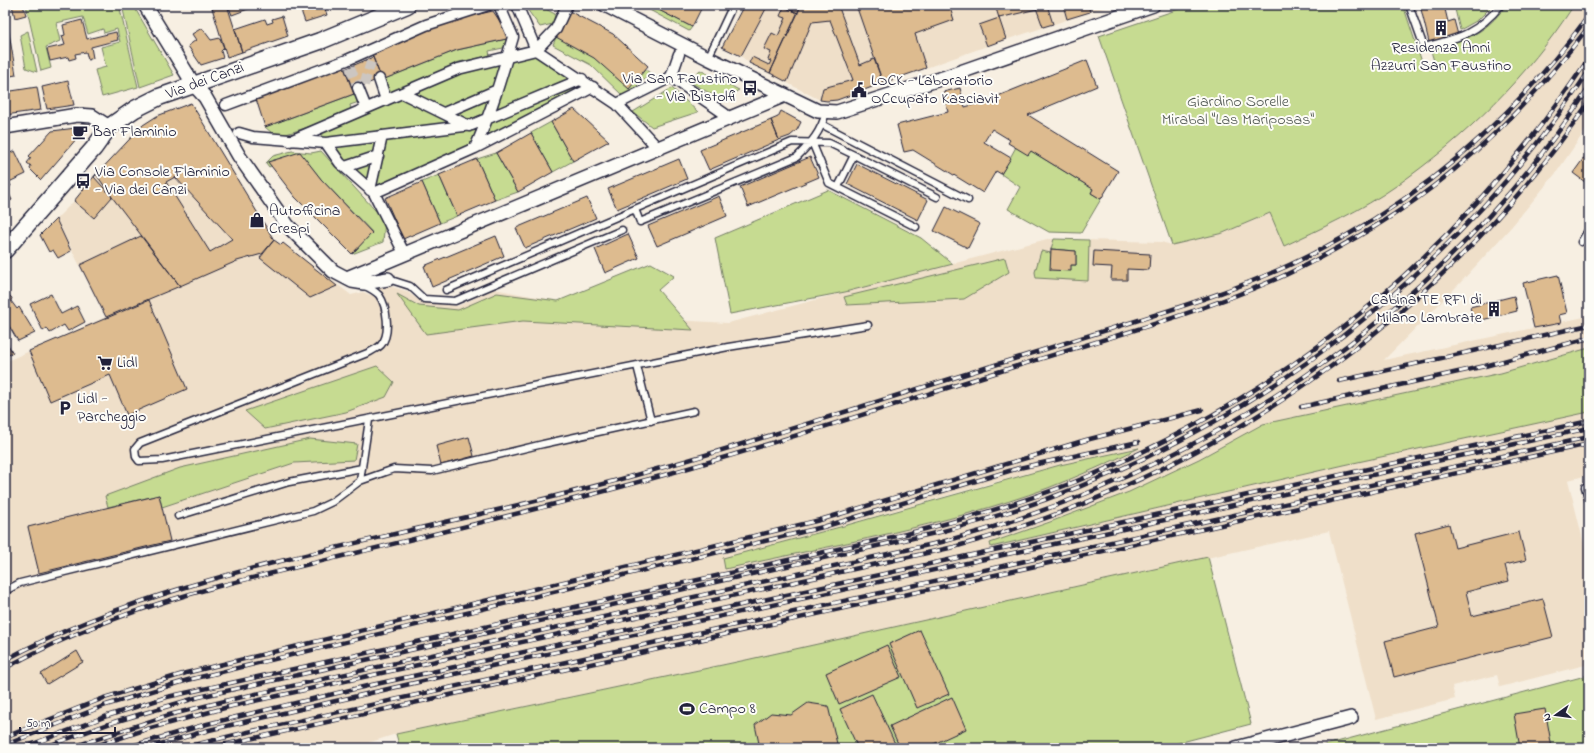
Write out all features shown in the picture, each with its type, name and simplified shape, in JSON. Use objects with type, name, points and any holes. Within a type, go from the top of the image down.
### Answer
[{"type":"street","points":[[145,5],[194,84],[205,97],[239,156],[288,226],[333,271],[360,283],[388,279]]},
{"type":"street","name":"Via dei Canzi","points":[[109,127],[148,102],[194,84],[320,41],[407,5]]},
{"type":"street","points":[[226,105],[348,63],[368,55],[426,26],[488,5]]},
{"type":"street","points":[[475,148],[489,118],[495,91],[513,37],[499,5]]},
{"type":"street","points":[[517,5],[536,50],[617,104],[654,144]]},
{"type":"street","points":[[290,141],[458,69],[508,55],[536,50],[556,29],[567,5]]},
{"type":"street","points":[[605,5],[708,58],[818,111],[825,119],[837,112],[946,77],[1152,5]]},
{"type":"street","points":[[617,104],[671,77],[679,54]]},
{"type":"street","points":[[671,77],[725,114]]},
{"type":"street","points":[[378,79],[386,100]]},
{"type":"street","points":[[239,133],[253,137],[326,143],[469,126],[582,80]]},
{"type":"street","points":[[372,192],[475,148],[593,87]]},
{"type":"street","points":[[361,90],[366,108]]},
{"type":"street","points":[[444,113],[495,91]]},
{"type":"street","points":[[402,93],[469,126]]},
{"type":"street","points":[[347,278],[785,95]]},
{"type":"street","points":[[5,126],[77,115],[92,116],[109,127],[94,148],[5,250]]},
{"type":"street","points":[[372,192],[382,136]]},
{"type":"street","points":[[326,143],[345,167],[372,192],[402,249]]},
{"type":"street","points":[[345,167],[378,156]]},
{"type":"street","points":[[1236,748],[1351,718]]},
{"type":"lane","points":[[708,58],[733,5]]},
{"type":"lane","points":[[1409,5],[1424,47],[1471,33],[1483,25],[1501,5]]},
{"type":"lane","points":[[635,209],[640,222],[797,157],[812,142],[825,119],[968,200]]},
{"type":"lane","points":[[446,290],[792,142],[829,143],[937,197]]},
{"type":"lane","points":[[812,142],[828,183],[916,227]]},
{"type":"lane","points":[[838,187],[854,155]]},
{"type":"lane","points":[[1581,242],[1589,229]]},
{"type":"lane","points":[[388,279],[410,286],[424,299],[455,301],[622,230]]},
{"type":"lane","points":[[360,283],[372,289],[380,296],[388,328],[385,338],[380,346],[370,352],[140,443],[136,449],[136,457],[139,462],[162,460],[369,420],[728,347],[868,324]]},
{"type":"lane","points":[[637,366],[651,421]]},
{"type":"lane","points":[[5,592],[20,583],[313,511],[332,502],[360,481],[394,469],[432,470],[694,411]]},
{"type":"lane","points":[[360,481],[369,420]]},
{"type":"lane","points":[[178,516],[289,482],[362,468]]},
{"type":"lane","points":[[1585,487],[1589,502]]},
{"type":"shaded area","points":[[768,5],[780,5],[798,13],[801,5],[1112,5],[987,46],[837,100],[827,101],[820,100],[749,63],[741,56]]},
{"type":"shaded area","points":[[1574,5],[1589,5],[1589,125],[1556,173],[1512,226],[1462,281],[1384,360],[1589,316],[1589,348],[1501,373],[1263,424],[1199,459],[1129,492],[990,543],[991,547],[1344,465],[1589,412],[1589,475],[1568,480],[1589,564],[1589,664],[1500,687],[1497,675],[1452,686],[1455,699],[1376,719],[1329,531],[746,660],[396,734],[368,743],[339,748],[5,748],[5,362],[106,317],[56,219],[74,201],[136,131],[157,116],[191,103],[274,240],[281,245],[283,243],[351,295],[363,292],[370,295],[374,286],[386,285],[406,291],[421,302],[458,306],[494,289],[656,319],[728,323],[1047,239],[1161,242],[1172,245],[1223,233],[1271,213],[1284,246],[1345,217],[1396,186],[1562,23]],"holes":[[[1137,449],[1086,473],[1008,501],[870,537],[725,568],[786,542],[987,484],[1060,465]]]},
{"type":"green space","points":[[26,5],[74,5],[74,7],[82,5],[119,5],[138,87],[102,97],[95,70],[106,67],[101,47],[120,42],[117,29],[104,33],[103,29],[88,34],[83,17],[56,23],[60,41],[46,47],[51,68],[41,71]]},
{"type":"green space","points":[[122,5],[133,5],[174,75],[140,87]]},
{"type":"green space","points":[[524,5],[538,5],[555,14],[553,24],[540,27]]},
{"type":"green space","points":[[640,5],[649,5],[692,27],[689,31]]},
{"type":"green space","name":"Giardino Sorelle Mirabal \"Las Mariposas\"","points":[[1191,5],[1403,5],[1423,65],[1434,61],[1430,48],[1453,43],[1482,30],[1506,5],[1574,5],[1537,56],[1516,81],[1471,126],[1447,147],[1396,186],[1370,203],[1284,246],[1270,213],[1223,233],[1172,245],[1099,36]]},
{"type":"green space","points":[[1454,5],[1493,5],[1478,20],[1460,30]]},
{"type":"green space","points":[[28,31],[37,72],[26,68],[20,35]]},
{"type":"green space","points":[[556,37],[645,69],[651,74],[624,97],[591,65],[553,45]]},
{"type":"green space","points":[[511,38],[503,48],[489,51],[490,56],[459,62],[391,94],[382,80],[457,50]]},
{"type":"green space","points":[[536,50],[593,87],[374,193],[326,143],[317,129],[458,69]]},
{"type":"green space","points":[[700,70],[739,90],[722,100],[688,81]]},
{"type":"green space","points":[[672,88],[698,112],[652,127],[633,112]]},
{"type":"green space","points":[[354,94],[359,102],[350,105],[351,109],[321,123],[283,135],[272,133],[265,127]]},
{"type":"green space","points":[[551,122],[573,161],[553,172],[531,133]]},
{"type":"green space","points":[[1016,147],[1031,151],[1093,189],[1091,193],[1101,199],[1081,233],[1049,232],[1008,209],[1020,187],[1001,174]]},
{"type":"green space","points":[[292,151],[311,153],[321,151],[385,221],[383,242],[352,254],[372,232],[321,179],[300,153],[268,162],[271,166],[269,167],[266,163],[273,156]]},
{"type":"green space","points":[[496,153],[518,192],[495,200],[477,159]]},
{"type":"green space","points":[[439,175],[457,216],[440,223],[422,182]]},
{"type":"green space","points":[[828,190],[921,238],[953,264],[845,292],[730,314],[715,238]]},
{"type":"green space","points":[[1054,239],[1089,240],[1088,281],[1036,278],[1035,272],[1041,251],[1051,253],[1071,265],[1076,265],[1076,251],[1051,249]]},
{"type":"green space","points":[[1005,258],[1009,272],[964,299],[847,305],[844,297]]},
{"type":"green space","points":[[651,263],[674,276],[658,290],[693,330],[523,321],[426,334],[397,294],[419,306],[458,310],[497,293],[558,301]]},
{"type":"green space","points":[[1589,348],[1589,412],[1344,465],[991,547],[990,543],[1129,492],[1199,459],[1263,424],[1501,373]]},
{"type":"green space","points":[[377,366],[394,382],[386,397],[346,412],[265,429],[245,411]]},
{"type":"green space","points":[[310,439],[357,444],[354,460],[294,463],[162,507],[159,495],[108,507],[105,496],[180,468]]},
{"type":"green space","points":[[1139,448],[1048,488],[969,513],[888,534],[725,569],[723,558],[840,527],[1060,465]]},
{"type":"green space","points":[[1208,557],[1251,724],[1159,748],[400,748],[396,734],[746,660]]},
{"type":"green space","points":[[1589,675],[1589,748],[1314,748]]},
{"type":"building","points":[[12,5],[23,5],[26,15],[15,18]]},
{"type":"building","points":[[227,5],[242,52],[227,57],[212,8]]},
{"type":"building","points":[[228,5],[255,5],[256,6],[232,15]]},
{"type":"building","points":[[299,5],[326,5],[324,6],[327,15],[305,22]]},
{"type":"building","points":[[649,5],[703,5],[692,27]]},
{"type":"building","points":[[744,5],[768,5],[741,56],[722,47]]},
{"type":"building","points":[[780,5],[801,5],[798,13]]},
{"type":"building","points":[[801,5],[838,5],[860,65],[874,59],[883,83],[837,100],[820,100],[823,88],[853,80],[830,20],[812,22],[787,82],[770,73]]},
{"type":"building","points":[[856,5],[949,5],[954,20],[915,34],[926,68],[883,83]]},
{"type":"building","points":[[995,5],[1035,5],[1037,9],[999,18]]},
{"type":"building","points":[[1035,5],[1047,5],[1053,24],[1043,27]]},
{"type":"building","points":[[1063,5],[1088,5],[1090,12],[1067,19]]},
{"type":"building","name":"Residenza Anni Azzurri San Faustino","points":[[1420,5],[1444,5],[1448,22],[1454,20],[1458,35],[1429,42]]},
{"type":"building","points":[[784,7],[798,13],[770,73],[749,63],[752,57],[769,65],[771,61],[768,60],[771,52],[764,49],[772,33],[778,36],[786,18],[780,16]]},
{"type":"building","points":[[5,9],[16,75],[5,77]]},
{"type":"building","points":[[493,11],[511,38],[457,50],[382,80],[372,55],[443,22]]},
{"type":"building","points":[[569,11],[613,34],[648,66],[629,89],[594,58],[556,37]]},
{"type":"building","points":[[282,16],[288,36],[242,52],[235,29],[265,19],[267,24],[273,22],[272,19]]},
{"type":"building","points":[[999,18],[1006,39],[987,46],[979,25]]},
{"type":"building","points":[[82,20],[87,39],[116,32],[118,40],[91,47],[93,58],[88,60],[86,52],[75,54],[76,58],[69,60],[68,57],[50,61],[47,49],[65,45],[62,36],[65,35],[63,25]]},
{"type":"building","points":[[202,28],[211,40],[220,38],[224,48],[221,51],[223,58],[201,65],[188,46],[196,40],[192,34]]},
{"type":"building","points":[[373,57],[381,78],[353,90],[345,69]]},
{"type":"building","points":[[1087,60],[1097,86],[1028,115],[1118,171],[1101,199],[1091,193],[1093,189],[1031,151],[1028,155],[1008,143],[1010,140],[992,129],[984,142],[1011,158],[1001,174],[996,171],[983,193],[913,150],[904,152],[897,125],[948,112],[943,92],[960,88],[965,107],[983,102]]},
{"type":"building","points":[[343,65],[354,94],[265,127],[256,99]]},
{"type":"building","points":[[68,81],[74,105],[47,109],[42,87]]},
{"type":"building","points":[[37,87],[41,110],[5,115],[5,92]]},
{"type":"building","points":[[191,103],[274,240],[262,254],[237,261],[180,286],[112,197],[94,177],[143,125],[157,116]],"holes":[[[175,177],[232,239],[210,252],[166,182]]]},
{"type":"building","points":[[574,109],[609,141],[573,161],[551,122]]},
{"type":"building","points":[[781,111],[801,122],[797,130],[790,136],[779,140],[771,120],[778,117]]},
{"type":"building","points":[[771,120],[779,140],[709,170],[700,150]]},
{"type":"building","points":[[76,128],[78,137],[41,180],[30,169],[31,166],[27,163],[31,158],[29,156],[52,131]]},
{"type":"building","points":[[531,133],[553,172],[518,192],[496,153]]},
{"type":"building","points":[[15,151],[26,174],[9,182],[11,186],[6,188],[12,200],[5,203],[5,155]]},
{"type":"building","points":[[1589,151],[1589,185],[1573,173]]},
{"type":"building","points":[[300,152],[321,179],[372,233],[352,254],[295,197],[268,162]]},
{"type":"building","points":[[810,157],[819,177],[748,207],[740,187]]},
{"type":"building","points":[[477,159],[495,200],[457,216],[439,175]]},
{"type":"building","points":[[679,159],[687,179],[617,209],[608,189]]},
{"type":"building","points":[[857,164],[928,200],[918,220],[847,184]]},
{"type":"building","points":[[96,174],[112,197],[94,218],[74,201]]},
{"type":"building","points":[[422,182],[440,223],[403,239],[385,198]]},
{"type":"building","points":[[719,196],[727,216],[657,246],[648,226]]},
{"type":"building","points":[[587,198],[596,218],[525,248],[516,228]]},
{"type":"building","points":[[946,207],[980,224],[968,248],[934,231]]},
{"type":"building","points":[[56,219],[71,251],[58,258],[53,250],[49,252],[40,235]]},
{"type":"building","points":[[628,234],[639,258],[605,273],[595,249]]},
{"type":"building","points":[[141,236],[180,286],[106,317],[80,265]]},
{"type":"building","points":[[496,236],[504,256],[432,287],[424,266]]},
{"type":"building","points":[[274,240],[281,245],[283,243],[337,286],[310,298],[260,258]]},
{"type":"building","points":[[1051,249],[1076,251],[1076,265],[1071,265],[1071,271],[1050,270]]},
{"type":"building","points":[[1094,251],[1150,254],[1149,270],[1127,269],[1127,280],[1111,280],[1112,267],[1093,266]]},
{"type":"building","points":[[1558,275],[1567,313],[1559,315],[1561,323],[1534,328],[1523,283]]},
{"type":"building","points":[[5,292],[12,298],[11,301],[17,309],[19,307],[35,333],[18,341],[5,319]]},
{"type":"building","points":[[51,294],[61,314],[77,306],[85,322],[68,331],[64,325],[50,333],[47,328],[43,331],[30,304]]},
{"type":"building","name":"Cabina TE RFI di Milano Lambrate","points":[[1514,296],[1517,311],[1474,322],[1470,307]]},
{"type":"building","name":"Lidl","points":[[149,300],[187,389],[127,415],[110,375],[50,401],[29,351]]},
{"type":"building","points":[[5,340],[13,353],[5,356]]},
{"type":"building","points":[[469,437],[474,456],[441,465],[436,446]]},
{"type":"building","points":[[159,495],[170,541],[39,573],[28,527]]},
{"type":"building","points":[[1449,524],[1455,548],[1519,532],[1526,560],[1505,565],[1509,581],[1466,592],[1472,616],[1543,599],[1553,637],[1394,677],[1385,641],[1439,627],[1415,533]]},
{"type":"building","points":[[920,630],[949,694],[917,708],[889,644]]},
{"type":"building","points":[[887,645],[901,677],[839,704],[826,673]]},
{"type":"building","points":[[77,651],[83,662],[47,684],[41,674]]},
{"type":"building","points":[[872,694],[897,748],[858,748],[840,709]]},
{"type":"building","points":[[952,697],[966,729],[925,748],[900,748],[890,726]]},
{"type":"building","points":[[808,703],[828,706],[838,748],[760,748],[755,725],[771,713],[791,715]]},
{"type":"building","points":[[1545,709],[1552,748],[1520,748],[1514,714]]},
{"type":"tunnel","points":[[364,85],[371,62]]},
{"type":"tunnel","points":[[350,67],[358,88]]},
{"type":"railway","points":[[5,660],[58,634],[168,592],[282,561],[601,485],[686,461],[1174,309],[1245,284],[1314,253],[1355,231],[1394,206],[1431,179],[1466,150],[1531,86],[1561,52],[1589,15]]},
{"type":"railway","points":[[5,668],[57,642],[83,631],[163,602],[219,586],[539,508],[646,480],[780,441],[1035,360],[1139,329],[1241,294],[1313,262],[1338,248],[1405,207],[1435,185],[1464,162],[1517,111],[1542,84],[1589,26]]},
{"type":"railway","points":[[22,748],[107,716],[167,697],[906,534],[1001,508],[1094,474],[1170,438],[1242,398],[1309,353],[1373,303],[1432,249],[1488,190],[1540,126],[1589,58]]},
{"type":"railway","points":[[42,748],[114,722],[199,697],[940,532],[1038,502],[1133,464],[1222,417],[1307,362],[1387,300],[1461,230],[1528,154],[1589,71]]},
{"type":"railway","points":[[70,748],[169,715],[233,699],[942,542],[1039,512],[1133,473],[1223,428],[1308,374],[1387,314],[1461,246],[1528,170],[1589,88]]},
{"type":"railway","points":[[90,748],[147,729],[232,706],[954,547],[1048,517],[1140,479],[1227,434],[1311,381],[1389,321],[1462,254],[1529,181],[1589,102]]},
{"type":"railway","points":[[1339,381],[1589,325]]},
{"type":"railway","points":[[1301,407],[1485,366],[1589,338]]},
{"type":"railway","points":[[5,737],[104,698],[186,673],[820,520],[1086,440],[1202,410]]},
{"type":"railway","points":[[125,748],[207,724],[367,686],[1589,421]]},
{"type":"railway","points":[[147,748],[209,730],[436,678],[1589,428]]},
{"type":"railway","points":[[182,748],[239,734],[1589,437]]},
{"type":"railway","points":[[5,745],[106,705],[188,680],[823,527],[1019,468],[1138,442]]},
{"type":"railway","points":[[209,748],[1589,444]]},
{"type":"place","name":"Residenza Anni Azzurri San Faustino","points":[[1441,28]]},
{"type":"place","name":"Via San Faustino - Via Bistolfi","points":[[750,88]]},
{"type":"place","name":"LOCK - Laboratorio OCcupato Kasciavìt","points":[[859,90]]},
{"type":"place","name":"Bar Flaminio","points":[[80,132]]},
{"type":"place","name":"Via Console Flaminio - Via dei Canzi","points":[[83,181]]},
{"type":"place","name":"Autofficina Crespi","points":[[257,220]]},
{"type":"place","name":"Cabina TE RFI di Milano Lambrate","points":[[1494,309]]},
{"type":"place","name":"Lidl","points":[[105,363]]},
{"type":"place","name":"Lidl - Parcheggio","points":[[65,408]]},
{"type":"place","name":"Campo 8","points":[[687,709]]}]
